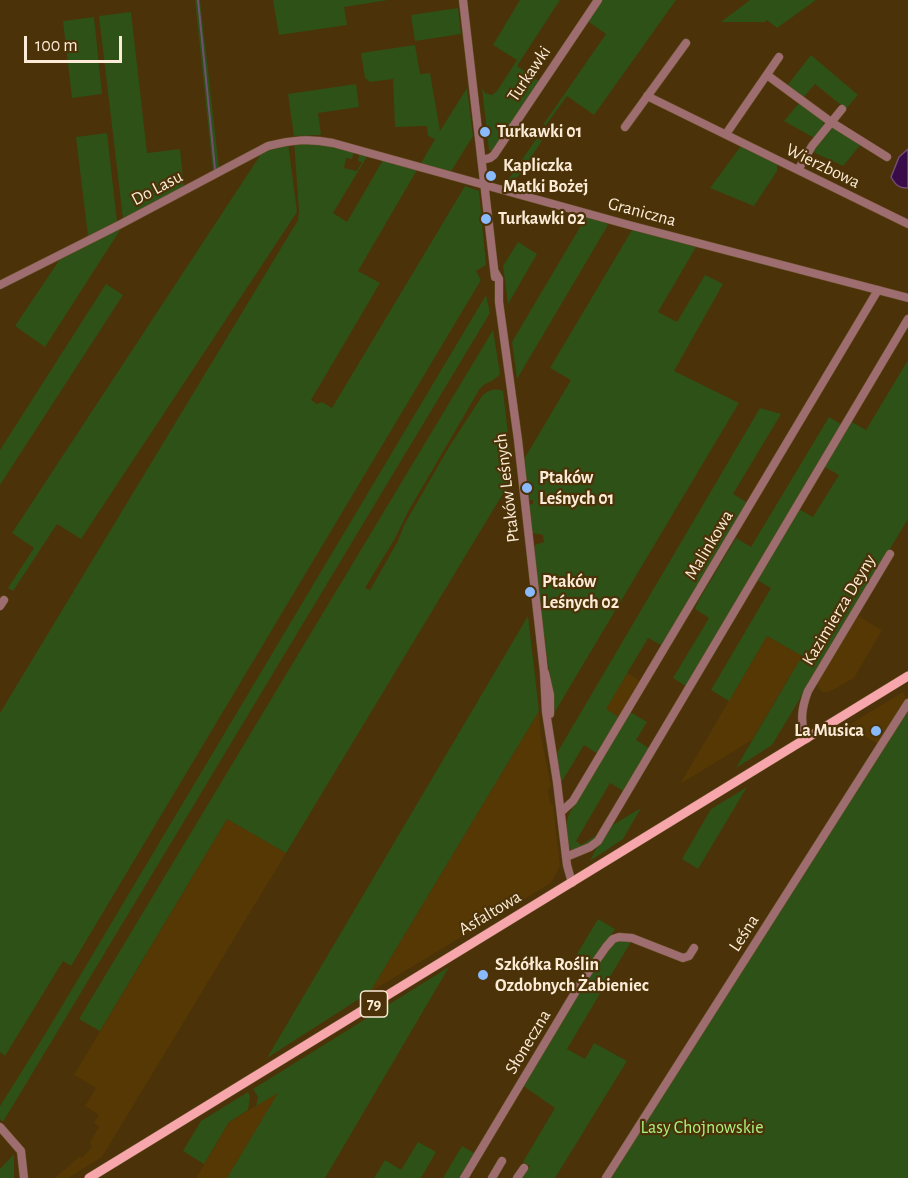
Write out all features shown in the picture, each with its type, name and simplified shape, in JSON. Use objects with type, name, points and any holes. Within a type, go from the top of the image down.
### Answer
[{"type":"main road","name":"Asfaltowa","points":[[89,1178],[908,676]]},
{"type":"street","name":"Ptaków Leśnych","points":[[463,0],[495,272],[499,279],[499,302],[518,440],[544,672],[549,682],[551,713],[548,718],[552,753],[566,857],[572,882]]},
{"type":"street","name":"Turkawki","points":[[482,160],[494,155],[598,0]]},
{"type":"street","points":[[625,127],[686,43]]},
{"type":"street","points":[[726,134],[779,57]]},
{"type":"street","points":[[766,75],[831,122],[887,157]]},
{"type":"street","name":"Wierzbowa","points":[[647,96],[908,224]]},
{"type":"street","points":[[798,170],[812,146],[842,109]]},
{"type":"street","name":"Do Lasu","points":[[0,285],[121,225],[268,146],[291,140],[308,139],[333,143]]},
{"type":"street","name":"Graniczna","points":[[333,143],[908,298]]},
{"type":"street","name":"Malinkowa","points":[[561,812],[573,801],[878,290]]},
{"type":"street","points":[[566,857],[598,841],[908,319]]},
{"type":"street","name":"Kazimierza Deyny","points":[[807,739],[803,730],[802,712],[808,691],[890,554]]},
{"type":"street","name":"Leśna","points":[[606,1178],[908,704]]},
{"type":"street","name":"Słoneczna","points":[[464,1178],[582,981],[613,939],[632,938],[683,958],[689,956],[694,948]]},
{"type":"street","points":[[0,1128],[21,1151],[24,1178]]},
{"type":"street","points":[[492,1178],[502,1161]]},
{"type":"street","points":[[517,1178],[524,1167]]},
{"type":"shaded area","points":[[908,149],[908,188],[902,188],[891,177],[899,157]]},
{"type":"shaded area","points":[[858,616],[882,630],[854,678],[829,692],[822,692],[816,684]]},
{"type":"shaded area","points":[[767,636],[802,656],[752,740],[680,784]]},
{"type":"shaded area","points":[[627,673],[642,682],[620,718],[605,709]]},
{"type":"shaded area","points":[[903,692],[907,699],[878,744],[847,726]]},
{"type":"shaded area","points":[[539,711],[541,736],[551,786],[548,790],[550,803],[553,805],[560,866],[551,883],[370,992]]},
{"type":"shaded area","points":[[227,819],[286,853],[102,1157],[68,1178],[55,1178],[80,1156],[82,1158],[92,1147],[90,1142],[99,1127],[94,1123],[99,1115],[85,1106],[96,1088],[74,1075]]},
{"type":"shaded area","points":[[279,1092],[227,1178],[196,1178],[229,1122]]},
{"type":"green space","points":[[195,0],[200,0],[219,168],[213,172]]},
{"type":"green space","points":[[273,0],[388,0],[344,7],[347,25],[279,35]]},
{"type":"green space","points":[[520,0],[560,0],[517,66],[539,81],[493,152],[489,150],[482,88],[485,93],[492,95],[497,91],[517,60],[493,45]]},
{"type":"green space","points":[[599,0],[676,0],[594,115],[567,96],[546,125],[543,125],[606,34],[586,20]]},
{"type":"green space","points":[[750,0],[816,0],[777,28],[767,20],[765,22],[721,22]]},
{"type":"green space","points":[[458,8],[461,34],[415,41],[411,15]]},
{"type":"green space","points":[[131,12],[147,153],[180,149],[184,188],[123,219],[99,16]]},
{"type":"green space","points":[[94,17],[102,94],[72,98],[63,21]]},
{"type":"green space","points":[[415,45],[420,74],[430,73],[440,131],[467,88],[473,136],[450,173],[420,165],[435,139],[428,136],[427,126],[395,127],[393,79],[370,82],[365,78],[361,53]]},
{"type":"green space","points":[[811,55],[858,95],[846,109],[815,84],[802,99],[786,87]]},
{"type":"green space","points":[[356,84],[359,107],[318,113],[321,135],[294,136],[288,94]]},
{"type":"green space","points":[[799,103],[823,120],[823,127],[814,138],[784,121]]},
{"type":"green space","points":[[837,127],[862,143],[843,166],[811,151],[830,128]]},
{"type":"green space","points":[[107,133],[117,222],[88,236],[76,137]]},
{"type":"green space","points":[[537,138],[542,141],[512,185],[506,183]]},
{"type":"green space","points":[[294,141],[313,141],[354,151],[352,159],[346,158],[344,168],[357,171],[362,162],[358,161],[359,155],[368,155],[333,213],[347,222],[383,160],[417,170],[358,271],[380,283],[311,400],[317,404],[322,402],[332,408],[465,186],[479,191],[486,265],[476,271],[481,280],[71,966],[63,961],[5,1056],[0,1052],[0,713],[298,220]]},
{"type":"green space","points":[[288,143],[297,212],[81,539],[57,524],[13,591],[8,588],[34,548],[12,533],[263,151]]},
{"type":"green space","points":[[741,146],[777,165],[777,171],[754,206],[710,188]]},
{"type":"green space","points":[[586,217],[608,225],[517,379],[512,342]]},
{"type":"green space","points":[[122,227],[45,347],[15,326],[60,259]]},
{"type":"green space","points":[[632,230],[696,247],[658,312],[677,322],[705,275],[723,284],[674,371],[739,403],[553,715],[533,553],[535,545],[544,542],[543,535],[532,533],[529,505],[533,504],[533,500],[528,500],[523,461],[571,380],[550,368]]},
{"type":"green space","points":[[518,242],[537,254],[508,304],[503,266]]},
{"type":"green space","points":[[106,284],[123,295],[0,485],[0,450]]},
{"type":"green space","points":[[486,295],[490,313],[3,1122],[0,1119],[0,1106]]},
{"type":"green space","points":[[493,330],[500,374],[479,390],[365,588],[370,590],[449,447],[482,396],[491,390],[503,391],[513,477],[286,853],[227,819],[100,1031],[79,1019]]},
{"type":"green space","points":[[908,360],[908,519],[772,745],[736,768],[802,656],[767,636],[729,701],[711,690],[771,588],[755,579],[797,508],[813,517],[839,475],[823,466],[850,421],[866,430]]},
{"type":"green space","points":[[760,408],[781,414],[733,494],[748,503],[663,646],[648,638],[606,709],[620,718],[598,754],[584,745],[561,783],[557,753]]},
{"type":"green space","points":[[829,417],[842,425],[687,687],[673,678],[709,618],[695,609],[699,600],[736,538],[751,547]]},
{"type":"green space","points":[[528,616],[539,711],[370,992],[267,1058]]},
{"type":"green space","name":"Lasy Chojnowskie","points":[[908,711],[908,1178],[611,1178]]},
{"type":"green space","points":[[630,712],[647,722],[636,740],[650,749],[625,792],[610,783],[576,841],[581,845],[600,833],[598,836],[583,847],[571,850],[566,831],[570,812]]},
{"type":"green space","points":[[747,787],[698,869],[682,859],[711,809]]},
{"type":"green space","points":[[641,808],[623,839],[590,861],[606,829]]},
{"type":"green space","points":[[598,919],[615,929],[589,968],[574,959]]},
{"type":"green space","points":[[619,940],[632,940],[567,1049],[585,1059],[594,1043],[627,1061],[555,1178],[522,1178],[530,1166],[523,1162],[555,1108],[522,1085],[595,964]]},
{"type":"green space","points":[[449,967],[325,1178],[227,1178],[278,1093],[256,1106],[258,1097],[253,1089]]},
{"type":"green space","points":[[248,1092],[250,1097],[248,1110],[229,1122],[204,1164],[183,1151],[201,1121]]},
{"type":"green space","points":[[418,1142],[436,1152],[421,1178],[374,1178],[385,1160],[401,1170]]},
{"type":"green space","points":[[462,1146],[476,1154],[462,1178],[443,1178]]},
{"type":"green space","points":[[14,1154],[14,1178],[0,1178],[0,1169]]},
{"type":"waterway","points":[[198,0],[215,169]]},
{"type":"place","name":"Turkawki 01","points":[[485,132]]},
{"type":"place","name":"Kapliczka Matki Bożej","points":[[491,176]]},
{"type":"place","name":"Turkawki 02","points":[[486,219]]},
{"type":"place","name":"Ptaków Leśnych 01","points":[[527,488]]},
{"type":"place","name":"Ptaków Leśnych 02","points":[[530,592]]},
{"type":"place","name":"La Musica","points":[[876,731]]},
{"type":"place","name":"Szkółka Roślin Ozdobnych Żabieniec","points":[[483,975]]}]
